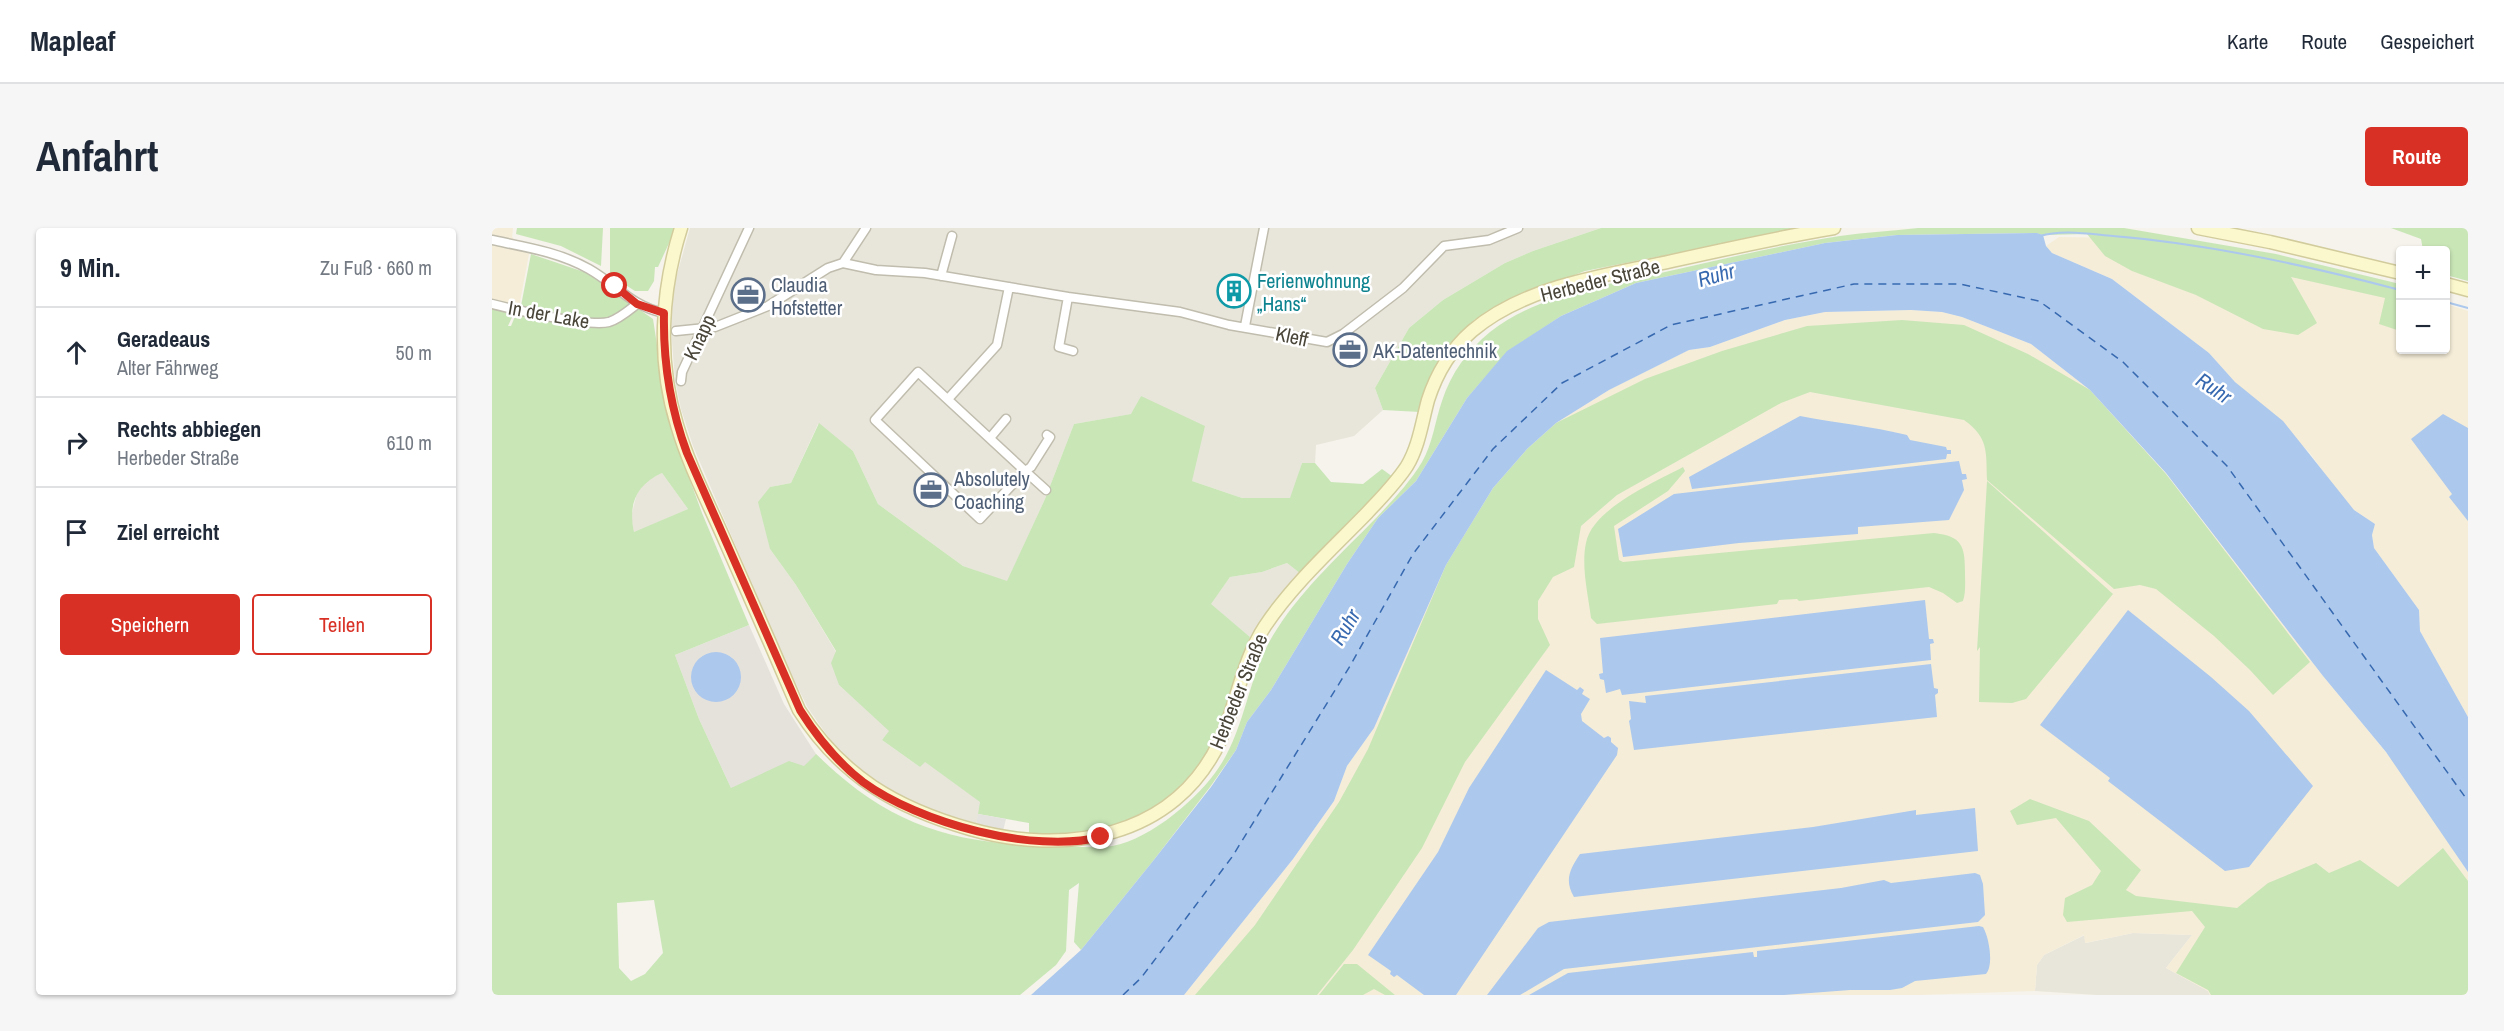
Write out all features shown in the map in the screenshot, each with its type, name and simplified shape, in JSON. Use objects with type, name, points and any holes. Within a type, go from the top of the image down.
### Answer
[{"type":"main road","name":"Herbeder Straße","points":[[681,228],[669,274],[664,313],[666,372],[676,424],[800,710],[814,733],[834,756],[864,782],[924,814],[980,832],[1024,839],[1076,841],[1101,837],[1149,818],[1170,803],[1198,775],[1218,746],[1227,726],[1242,673],[1265,626],[1289,595],[1387,491],[1408,464],[1415,450],[1435,382],[1449,357],[1473,330],[1513,305],[1576,282],[1834,228]]},
{"type":"main road","points":[[2198,228],[2270,242],[2396,272]]},
{"type":"main road","points":[[2450,285],[2468,290]]},
{"type":"street","name":"Knapp","points":[[681,381],[682,372],[749,228]]},
{"type":"street","points":[[676,332],[715,327],[768,306],[828,268],[843,263],[866,228]]},
{"type":"street","points":[[1245,326],[1263,228]]},
{"type":"street","name":"Kleff","points":[[843,263],[876,270],[941,276],[1068,297],[1180,312],[1229,325],[1245,326],[1322,342],[1333,340],[1402,288],[1444,246],[1490,240],[1518,228]]},
{"type":"street","points":[[941,276],[952,236]]},
{"type":"street","points":[[492,240],[544,251],[567,259],[589,269],[637,304],[664,313]]},
{"type":"street","points":[[948,399],[997,345],[1009,287]]},
{"type":"street","points":[[1068,297],[1059,346],[1073,351]]},
{"type":"street","name":"In der Lake","points":[[492,304],[591,324],[619,318],[637,304]]},
{"type":"street","points":[[1046,490],[1025,471],[948,399],[918,372],[874,420],[980,519],[1025,471],[1031,467],[1050,437],[1047,435]]},
{"type":"street","points":[[990,438],[1006,419]]},
{"type":"shaded area","points":[[492,228],[513,228],[512,237],[529,254],[519,307],[499,303],[492,322]]},
{"type":"shaded area","points":[[690,228],[1601,228],[1505,263],[1443,300],[1409,328],[1375,388],[1383,410],[1354,436],[1316,445],[1315,463],[1302,463],[1291,498],[1242,498],[1192,481],[1141,396],[1132,414],[1074,424],[1045,499],[1007,582],[963,566],[878,504],[853,451],[818,424],[791,483],[770,487],[770,549],[796,585],[836,652],[839,685],[890,731],[882,740],[920,767],[924,761],[981,802],[976,825],[899,796],[843,758],[808,708],[789,670],[693,446],[681,409],[675,380],[670,316],[673,289]]},
{"type":"shaded area","points":[[2059,237],[2120,238],[2396,292],[2396,354],[2450,354],[2450,305],[2468,311],[2468,717],[2420,631],[2419,610],[2374,548],[2372,535],[2375,524],[2354,510],[2310,453],[2235,382],[2209,353],[2112,279],[2052,253],[2046,246]]},
{"type":"shaded area","points":[[1911,310],[1942,312],[1962,317],[2031,344],[2090,390],[2166,474],[2323,676],[2398,767],[2468,872],[2468,995],[2210,995],[2208,991],[2166,968],[2192,935],[2133,933],[2085,943],[2084,935],[2044,955],[2037,965],[2035,991],[1919,995],[1184,995],[1293,859],[1334,801],[1347,766],[1374,728],[1446,565],[1470,522],[1556,423],[1609,390],[1689,350],[1710,347],[1785,320],[1825,312]]},
{"type":"shaded area","points":[[662,473],[688,509],[634,533],[631,517],[637,493],[647,480]]},
{"type":"shaded area","points":[[1287,563],[1301,574],[1250,637],[1210,604],[1230,577],[1262,572]]},
{"type":"shaded area","points":[[749,625],[784,704],[816,754],[845,782],[891,815],[731,788],[699,719],[675,655]]},
{"type":"shaded area","points":[[978,814],[1006,819],[1003,831],[976,825]]},
{"type":"shaded area","points":[[2133,933],[2192,935],[2166,968],[2208,991],[2210,995],[2097,995],[2035,991],[2037,965],[2044,955],[2085,935],[2086,943]]},
{"type":"green space","points":[[517,228],[603,228],[601,266],[561,246],[516,234]]},
{"type":"green space","points":[[610,228],[676,228],[658,267],[655,267],[654,281],[648,291],[635,291],[610,275]]},
{"type":"green space","points":[[1601,228],[1803,228],[1585,271],[1524,294],[1474,320],[1442,355],[1426,387],[1420,412],[1383,410],[1375,388],[1409,328],[1443,300],[1505,263]]},
{"type":"green space","points":[[1918,228],[2124,228],[2276,254],[2396,283],[2396,330],[2379,324],[2385,298],[2291,277],[2317,323],[2298,335],[2263,329],[2196,295],[2132,271],[2105,256],[2087,234],[1897,235],[1825,243],[1636,283],[1561,316],[1507,352],[1467,398],[1416,481],[1378,518],[1347,564],[1271,690],[1247,722],[1236,750],[1210,787],[1081,950],[1074,942],[1079,883],[1069,890],[1066,951],[1056,965],[1020,995],[492,995],[492,308],[508,311],[513,315],[508,326],[511,326],[516,314],[520,311],[531,254],[587,273],[653,319],[669,423],[702,513],[749,625],[675,655],[699,719],[731,788],[789,761],[804,766],[816,754],[842,778],[868,797],[922,825],[950,834],[1013,844],[1105,847],[1136,838],[1166,820],[1194,797],[1215,773],[1234,739],[1259,664],[1277,629],[1312,584],[1383,511],[1412,477],[1429,447],[1450,381],[1474,346],[1490,332],[1529,308],[1574,293],[1752,252],[1850,235]],"holes":[[[662,473],[688,509],[634,532],[632,513],[636,496],[646,483]],[[654,900],[663,953],[645,974],[631,981],[619,968],[617,903]]]},
{"type":"green space","points":[[2391,228],[2468,228],[2468,281],[2450,276],[2450,246],[2422,246],[2421,239]]},
{"type":"green space","points":[[1902,320],[1964,325],[2028,354],[2090,390],[2166,474],[2310,662],[2273,695],[2214,636],[2156,589],[2140,585],[2114,589],[1987,480],[1986,453],[1982,440],[1964,420],[1810,392],[1781,403],[1617,495],[1581,526],[1574,567],[1553,577],[1538,601],[1538,619],[1550,645],[1465,762],[1422,848],[1353,950],[1317,995],[1195,995],[1255,925],[1339,802],[1368,749],[1446,565],[1493,488],[1527,449],[1556,423],[1645,379],[1722,351],[1807,326]]},
{"type":"green space","points":[[1141,396],[1205,426],[1192,481],[1242,498],[1290,498],[1302,463],[1315,463],[1331,482],[1363,484],[1382,469],[1393,477],[1301,574],[1287,563],[1262,572],[1230,577],[1211,604],[1250,637],[1217,733],[1197,767],[1184,782],[1153,808],[1117,826],[1081,833],[1029,834],[1029,823],[978,814],[980,802],[925,762],[920,767],[882,740],[889,731],[839,685],[831,663],[836,651],[796,585],[770,549],[758,502],[770,487],[791,483],[819,423],[853,451],[878,504],[963,566],[1007,581],[1045,499],[1074,424],[1131,414]]},
{"type":"green space","points":[[1683,467],[1685,471],[1668,491],[1614,526],[1619,560],[1623,562],[1943,534],[1956,540],[1963,549],[1965,594],[1963,601],[1957,603],[1929,587],[1799,601],[1797,599],[1779,600],[1777,604],[1597,624],[1591,618],[1585,571],[1586,543],[1591,531],[1600,519],[1626,498]]},
{"type":"green space","points":[[1987,481],[2113,594],[2026,699],[2012,703],[1979,702],[1980,647],[1977,651]]},
{"type":"green space","points":[[2030,799],[2089,821],[2141,870],[2126,890],[2136,896],[2237,908],[2268,883],[2316,863],[2329,873],[2360,860],[2398,887],[2443,848],[2468,881],[2468,995],[2211,995],[2208,990],[2176,973],[2205,927],[2192,911],[2067,922],[2063,915],[2065,898],[2092,885],[2101,871],[2056,818],[2017,825],[2010,811]]},
{"type":"green space","points":[[1344,964],[1357,964],[1395,995],[1385,995],[1374,989],[1363,995],[1319,995]]},
{"type":"water","name":"Ruhr","points":[[2037,233],[2043,235],[2046,246],[2052,253],[2112,279],[2209,353],[2235,382],[2283,421],[2354,510],[2375,524],[2372,535],[2374,548],[2419,610],[2420,631],[2468,717],[2468,872],[2386,752],[2323,676],[2166,473],[2090,390],[2031,344],[1962,317],[1942,312],[1911,310],[1825,312],[1785,320],[1710,347],[1689,350],[1609,390],[1556,423],[1527,449],[1493,488],[1446,565],[1374,728],[1347,766],[1334,801],[1293,859],[1184,995],[1031,995],[1081,950],[1211,787],[1236,750],[1247,722],[1271,690],[1347,564],[1378,518],[1416,481],[1467,398],[1507,351],[1561,316],[1636,283],[1825,243],[1897,235]]},
{"type":"water","points":[[2443,414],[2468,428],[2468,521],[2449,497],[2452,494],[2411,439]]},
{"type":"water","points":[[1800,416],[1907,435],[1910,440],[1946,447],[1947,450],[1951,450],[1951,454],[1947,454],[1946,459],[1692,489],[1689,477]]},
{"type":"water","points":[[1959,461],[1962,474],[1966,474],[1967,479],[1962,480],[1964,490],[1949,520],[1858,527],[1858,534],[1739,543],[1623,557],[1618,529],[1674,494]]},
{"type":"water","points":[[1925,600],[1929,639],[1933,639],[1934,643],[1930,644],[1931,660],[1622,695],[1620,689],[1606,693],[1604,680],[1600,679],[1599,674],[1603,673],[1600,638]]},
{"type":"water","points":[[2128,610],[2249,711],[2313,786],[2249,867],[2225,871],[2108,781],[2110,778],[2040,725]]},
{"type":"water","points":[[711,652],[721,652],[734,659],[741,672],[741,682],[734,695],[721,702],[711,702],[702,698],[695,691],[691,682],[691,672],[695,663],[702,656]]},
{"type":"water","points":[[1931,664],[1934,688],[1938,689],[1935,695],[1937,717],[1634,750],[1629,721],[1631,719],[1629,701],[1646,703],[1645,696]]},
{"type":"water","points":[[1546,670],[1577,690],[1580,687],[1584,690],[1582,694],[1590,699],[1581,714],[1582,721],[1604,738],[1608,736],[1611,738],[1611,742],[1618,748],[1617,755],[1456,995],[1424,995],[1397,975],[1394,977],[1390,974],[1391,971],[1368,955],[1438,852],[1469,788]]},
{"type":"water","points":[[1975,808],[1978,851],[1574,897],[1569,885],[1571,870],[1580,854],[1813,827],[1916,810],[1916,815]]},
{"type":"water","points":[[1975,873],[1980,875],[1983,884],[1985,915],[1978,922],[1564,969],[1520,995],[1487,995],[1538,928],[1549,922],[1841,888],[1884,880],[1891,883]]},
{"type":"water","points":[[1983,927],[1989,944],[1990,964],[1986,974],[1915,981],[1902,988],[1890,990],[1850,990],[1784,995],[1529,995],[1568,973],[1753,952],[1754,957],[1757,957],[1757,951]]},
{"type":"waterway","points":[[2040,236],[2076,233],[2186,244],[2293,264],[2396,289]]},
{"type":"waterway","points":[[2450,303],[2468,308]]},
{"type":"ferry route","points":[[1123,995],[1141,978],[1232,857],[1350,666],[1413,554],[1493,449],[1562,383],[1671,325],[1854,284],[1960,284],[2039,301],[2123,362],[2227,466],[2468,801]]},
{"type":"place","name":"Ferienwohnung „Hans“","points":[[1234,291]]},
{"type":"place","name":"Claudia Hofstetter","points":[[748,295]]},
{"type":"place","name":"AK-Datentechnik","points":[[1350,350]]},
{"type":"place","name":"Absolutely Coaching","points":[[931,490]]},
{"type":"route","points":[[615,286],[637,304],[664,313],[666,372],[676,424],[687,453],[800,710],[814,733],[834,756],[864,782],[893,800],[939,820],[980,832],[1024,839],[1076,841],[1101,837]]}]
